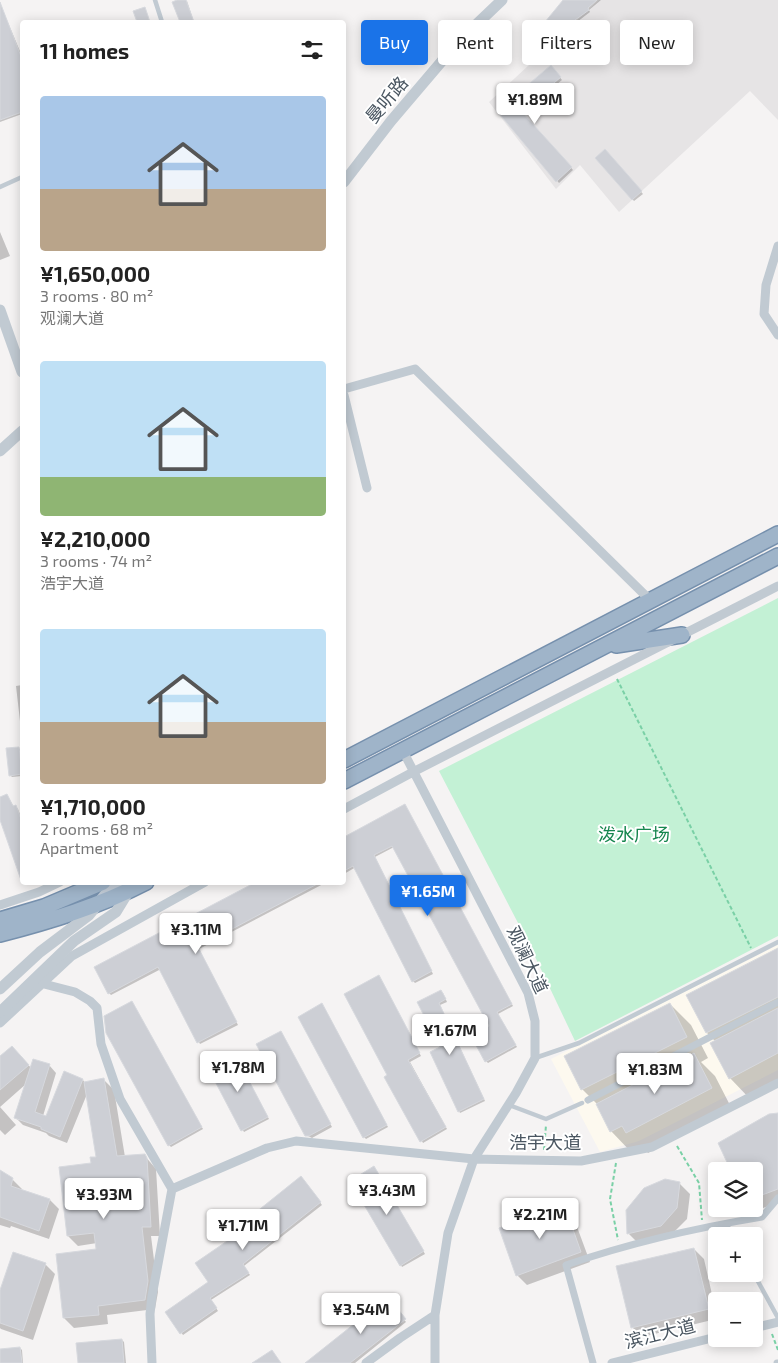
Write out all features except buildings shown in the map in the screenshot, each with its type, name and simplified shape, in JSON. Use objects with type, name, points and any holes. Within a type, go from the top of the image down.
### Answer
[{"type":"highway","points":[[346,759],[778,534]]},
{"type":"highway","points":[[346,780],[778,556]]},
{"type":"highway","points":[[602,647],[682,635]]},
{"type":"highway","points":[[0,920],[44,906],[96,885]]},
{"type":"highway","points":[[0,934],[64,916],[100,902],[129,886]]},
{"type":"main road","points":[[100,902],[114,885]]},
{"type":"street","name":"曼听路","points":[[346,179],[391,121],[459,41],[502,0]]},
{"type":"street","points":[[778,246],[766,286],[764,314],[778,335]]},
{"type":"street","points":[[0,310],[20,366]]},
{"type":"street","points":[[346,388],[415,370],[650,600]]},
{"type":"street","points":[[346,403],[368,488]]},
{"type":"street","points":[[0,450],[20,433]]},
{"type":"street","points":[[346,808],[778,586]]},
{"type":"street","name":"观澜大道","points":[[403,751],[528,993],[535,1021],[535,1058]]},
{"type":"street","points":[[0,905],[54,885]]},
{"type":"street","points":[[0,1022],[44,984],[72,956],[200,885]]},
{"type":"street","points":[[0,1012],[74,941],[116,912],[129,886]]},
{"type":"street","points":[[0,989],[40,952],[89,915],[100,902]]},
{"type":"street","points":[[44,984],[75,992],[90,1001],[97,1008],[101,1044],[120,1099],[172,1189],[152,1296],[150,1314],[152,1363]]},
{"type":"street","points":[[585,1101],[778,1002]]},
{"type":"street","points":[[435,1363],[435,1315],[448,1233],[474,1158],[535,1058]]},
{"type":"street","name":"浩宇大道","points":[[172,1189],[267,1148],[296,1141],[474,1158],[582,1161],[652,1147],[778,1083]]},
{"type":"street","points":[[593,1363],[566,1264],[619,1247],[702,1227],[762,1218],[778,1198]]},
{"type":"street","points":[[366,1363],[435,1315]]},
{"type":"street","name":"滨江大道","points":[[612,1363],[708,1340]]},
{"type":"lane","points":[[155,0],[161,20]]},
{"type":"lane","points":[[0,187],[20,179]]},
{"type":"lane","points":[[535,1058],[580,1043],[778,942]]},
{"type":"lane","points":[[508,1104],[546,1119],[585,1101]]},
{"type":"lane","points":[[726,1223],[728,1227]]},
{"type":"lane","points":[[758,1282],[778,1318]]},
{"type":"path","points":[[612,670],[755,954]]},
{"type":"path","points":[[544,1160],[546,1119]]},
{"type":"path","points":[[672,1137],[699,1183],[702,1227]]},
{"type":"path","points":[[618,1154],[610,1198],[619,1247]]},
{"type":"path","points":[[773,1324],[778,1350]]},
{"type":"shaded area","points":[[599,0],[778,0],[778,120],[750,91],[619,212],[580,165],[556,189],[489,102],[529,65],[610,65],[610,20],[577,20]]},
{"type":"shaded area","points":[[778,945],[778,1070],[639,1141],[600,1152],[551,1059]]},
{"type":"green space","name":"泼水广场","points":[[778,598],[778,936],[575,1041],[529,944],[439,771]]}]
